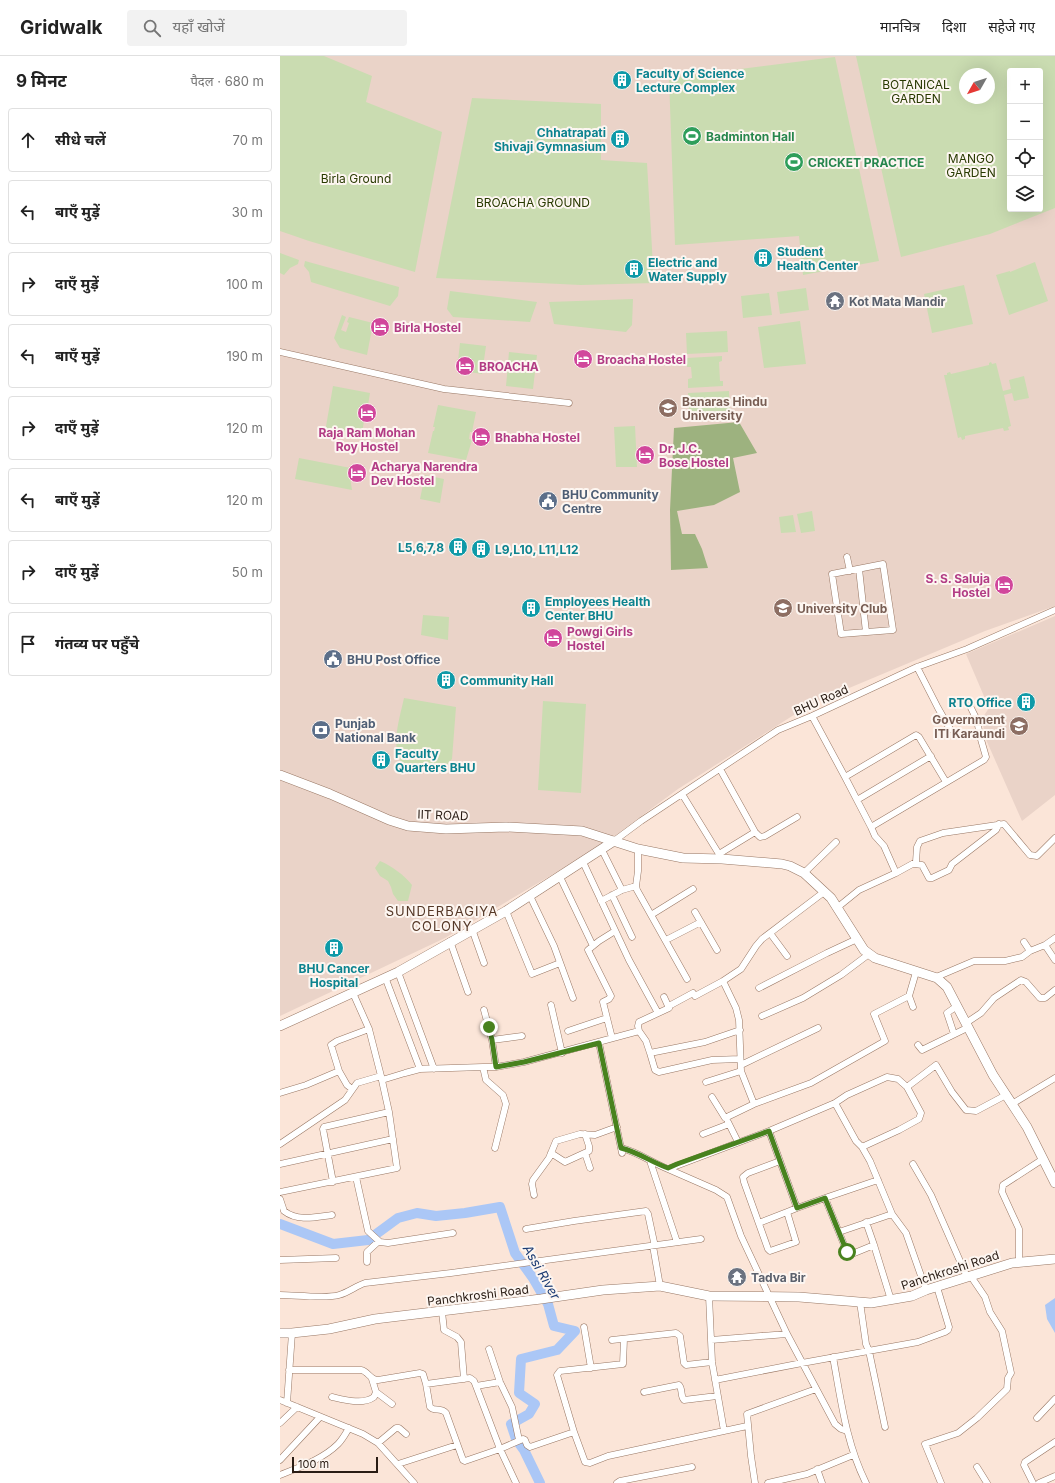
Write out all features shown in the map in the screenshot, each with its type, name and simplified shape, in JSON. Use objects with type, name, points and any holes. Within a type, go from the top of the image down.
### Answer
[{"type":"street","points":[[280,352],[444,389],[569,403]]},
{"type":"street","points":[[847,557],[850,570]]},
{"type":"street","points":[[884,564],[893,630],[841,634],[832,574],[859,569],[884,564]]},
{"type":"street","points":[[859,569],[866,632]]},
{"type":"street","name":"BHU Road","points":[[614,842],[641,821],[778,730],[812,716],[917,667],[966,649],[1055,610]]},
{"type":"street","points":[[917,667],[950,729]]},
{"type":"street","points":[[870,827],[984,760],[986,757],[977,720],[970,706]]},
{"type":"street","points":[[812,716],[845,776],[870,827],[884,846],[896,873]]},
{"type":"street","points":[[845,776],[916,736],[919,737],[946,782]]},
{"type":"street","points":[[857,800],[931,756]]},
{"type":"street","points":[[720,769],[755,832],[760,837],[765,836],[797,817]]},
{"type":"street","name":"IIT ROAD","points":[[280,775],[330,794],[389,820],[408,826],[446,829],[506,828],[582,831],[638,849],[683,858],[721,856],[790,866],[804,873],[838,907],[857,938],[869,954]]},
{"type":"street","points":[[682,794],[721,856],[755,832]]},
{"type":"street","points":[[838,907],[859,890],[915,864],[924,867],[929,878],[949,870],[952,864],[991,834],[999,824]]},
{"type":"street","points":[[915,864],[918,844],[924,839],[943,833],[1006,824],[1030,855],[1034,856],[1037,856],[1055,838]]},
{"type":"street","points":[[280,1026],[398,972],[450,941],[506,911],[614,842]]},
{"type":"street","points":[[804,873],[836,842]]},
{"type":"street","points":[[638,849],[636,886],[687,979]]},
{"type":"street","points":[[602,850],[622,890]]},
{"type":"street","points":[[583,862],[615,931],[658,1013]]},
{"type":"street","points":[[560,876],[593,946]]},
{"type":"street","points":[[601,901],[622,890],[636,886]]},
{"type":"street","points":[[651,915],[693,888]]},
{"type":"street","points":[[741,1065],[712,1060],[659,1072],[655,1070],[646,1041],[639,1031],[639,1022],[668,1009],[669,1006],[723,981],[741,969],[756,946],[770,932],[824,892]]},
{"type":"street","points":[[612,895],[632,937]]},
{"type":"street","points":[[530,896],[554,946],[573,998]]},
{"type":"street","points":[[506,911],[532,974],[560,963]]},
{"type":"street","points":[[695,912],[717,950]]},
{"type":"street","points":[[666,940],[701,922]]},
{"type":"street","points":[[472,929],[484,964]]},
{"type":"street","points":[[612,1038],[603,1002],[611,996],[589,952],[589,948],[615,931]]},
{"type":"street","points":[[770,932],[787,956]]},
{"type":"street","points":[[759,988],[857,938]]},
{"type":"street","points":[[934,978],[974,961],[1005,961],[1022,957],[1030,951],[1055,938]]},
{"type":"street","points":[[450,941],[468,992]]},
{"type":"street","points":[[1024,942],[1030,951]]},
{"type":"street","points":[[1044,945],[1055,960]]},
{"type":"street","points":[[762,1016],[803,998],[841,975],[869,954],[875,958],[942,982],[947,986],[993,1076],[1027,1127],[1054,1180]]},
{"type":"street","points":[[398,972],[434,1069]]},
{"type":"street","points":[[913,1007],[909,996],[916,972]]},
{"type":"street","points":[[385,977],[420,1069]]},
{"type":"street","points":[[918,1045],[922,1050],[954,1034],[968,1025],[994,998],[1021,980],[1026,982],[1040,998],[1045,998],[1055,990]]},
{"type":"street","points":[[723,981],[736,1008],[740,1030],[741,1065],[754,1104]]},
{"type":"street","points":[[280,1192],[397,1168],[389,1112],[382,1078],[369,1029],[353,993]]},
{"type":"street","points":[[725,1118],[754,1104],[811,1083],[885,1041],[874,1014],[909,996]]},
{"type":"street","points":[[664,997],[669,1006]]},
{"type":"street","points":[[551,1005],[562,1052]]},
{"type":"street","points":[[954,1034],[946,1013],[957,1006]]},
{"type":"street","points":[[484,1010],[492,1040],[496,1067]]},
{"type":"street","points":[[568,1031],[607,1018]]},
{"type":"street","points":[[706,1082],[818,1028]]},
{"type":"street","points":[[352,1089],[347,1085],[339,1071],[331,1045],[337,1041],[369,1029]]},
{"type":"street","points":[[650,1053],[705,1042],[740,1030]]},
{"type":"street","points":[[280,1144],[345,1100],[357,1083],[420,1069],[496,1067],[510,1065],[599,1043],[639,1031]]},
{"type":"street","points":[[492,1040],[522,1036]]},
{"type":"street","points":[[599,1043],[621,1150],[633,1151],[650,1161],[668,1168],[727,1197],[741,1236],[787,1334],[835,1424],[847,1431]]},
{"type":"street","points":[[907,1087],[936,1065],[952,1092],[966,1110],[976,1111],[994,1100],[1006,1095]]},
{"type":"street","points":[[483,1067],[486,1080],[503,1095],[505,1099],[505,1109],[495,1148]]},
{"type":"street","points":[[280,1093],[306,1085],[339,1071]]},
{"type":"street","points":[[668,1168],[769,1131],[835,1103],[847,1095],[887,1077],[898,1079],[907,1087],[921,1113],[919,1118],[899,1130],[862,1147]]},
{"type":"street","points":[[1012,1104],[1055,1078]]},
{"type":"street","points":[[712,1097],[729,1124],[738,1142]]},
{"type":"street","points":[[835,1103],[856,1141],[862,1147],[892,1214],[906,1233],[926,1290]]},
{"type":"street","points":[[333,1182],[323,1129],[324,1127],[389,1112]]},
{"type":"street","points":[[703,1134],[729,1124]]},
{"type":"street","points":[[534,1195],[532,1184],[533,1180],[546,1163],[556,1141],[580,1134],[595,1135],[617,1127]]},
{"type":"street","points":[[769,1131],[797,1208]]},
{"type":"street","points":[[551,1153],[565,1162],[585,1153],[590,1149],[585,1134]]},
{"type":"street","points":[[280,1164],[393,1139]]},
{"type":"street","points":[[585,1153],[590,1168]]},
{"type":"street","points":[[1019,1261],[1019,1229],[1002,1189],[1003,1185],[1043,1159]]},
{"type":"street","points":[[650,1161],[677,1242]]},
{"type":"street","points":[[780,1161],[748,1173],[744,1176],[768,1249],[770,1251],[794,1244],[797,1240],[787,1212]]},
{"type":"street","points":[[913,1164],[931,1195],[968,1276],[985,1297],[990,1312],[1002,1331],[1012,1373],[1008,1378],[1007,1390],[977,1418],[958,1433],[925,1444],[941,1483]]},
{"type":"street","points":[[356,1177],[367,1229],[370,1234],[378,1240],[388,1243],[453,1233]]},
{"type":"street","points":[[759,1223],[878,1180]]},
{"type":"street","points":[[825,1198],[849,1254],[874,1245]]},
{"type":"street","points":[[280,1199],[284,1211],[294,1217],[305,1218],[332,1215]]},
{"type":"street","points":[[526,1229],[644,1211],[648,1214],[654,1242],[653,1246],[660,1286]]},
{"type":"street","points":[[839,1232],[892,1214]]},
{"type":"street","points":[[866,1222],[891,1300]]},
{"type":"street","points":[[280,1295],[334,1296],[365,1283],[522,1264],[702,1239]]},
{"type":"street","points":[[367,1262],[367,1252],[378,1240]]},
{"type":"street","points":[[280,1260],[336,1258]]},
{"type":"street","name":"Panchkroshi Road","points":[[280,1332],[292,1333],[329,1329],[375,1319],[546,1299],[603,1290],[660,1286],[709,1296],[799,1298],[871,1303],[912,1296],[968,1276],[1019,1261],[1055,1259]]},
{"type":"street","points":[[715,1380],[802,1362],[918,1342],[948,1330],[949,1327],[937,1287]]},
{"type":"street","points":[[709,1296],[712,1362],[724,1431]]},
{"type":"street","points":[[860,1302],[866,1344],[870,1351],[885,1427]]},
{"type":"street","points":[[442,1312],[444,1330],[457,1337],[461,1342],[464,1379]]},
{"type":"street","points":[[584,1327],[591,1368]]},
{"type":"street","points":[[287,1403],[292,1333]]},
{"type":"street","points":[[612,1340],[676,1333],[680,1336],[684,1363],[686,1365],[712,1362]]},
{"type":"street","points":[[711,1340],[787,1334]]},
{"type":"street","points":[[624,1338],[623,1364],[560,1371],[557,1374],[574,1432],[585,1462],[588,1464],[608,1456],[747,1426]]},
{"type":"street","points":[[489,1349],[500,1382],[512,1407],[518,1441]]},
{"type":"street","points":[[833,1357],[853,1455],[866,1483]]},
{"type":"street","points":[[289,1370],[361,1370],[367,1372],[372,1379],[376,1392],[392,1404]]},
{"type":"street","points":[[372,1379],[378,1380],[420,1373],[424,1376],[430,1406],[434,1409],[440,1409],[446,1413],[463,1460],[467,1462],[524,1439],[530,1447],[574,1432]]},
{"type":"street","points":[[426,1384],[472,1379],[500,1449],[516,1483]]},
{"type":"street","points":[[476,1386],[500,1382]]},
{"type":"street","points":[[644,1392],[679,1385],[681,1387],[682,1398],[684,1400],[717,1396]]},
{"type":"street","points":[[755,1483],[746,1416],[748,1413],[816,1389]]},
{"type":"street","points":[[332,1397],[347,1401],[366,1401],[374,1397],[376,1392]]},
{"type":"street","points":[[1037,1418],[1055,1399]]},
{"type":"street","points":[[280,1400],[363,1434],[378,1443],[414,1483]]},
{"type":"street","points":[[280,1423],[297,1407]]},
{"type":"street","points":[[280,1460],[320,1417]]},
{"type":"street","points":[[280,1475],[320,1458],[331,1451],[340,1443],[349,1428]]},
{"type":"street","points":[[378,1443],[396,1428],[399,1428],[406,1434]]},
{"type":"street","points":[[1033,1483],[1024,1464],[1025,1462],[1055,1442]]},
{"type":"street","points":[[398,1464],[457,1444]]},
{"type":"street","points":[[768,1483],[807,1474],[853,1455]]},
{"type":"street","points":[[617,1483],[620,1481],[692,1467]]},
{"type":"street","points":[[977,1467],[987,1483]]},
{"type":"street","points":[[817,1470],[822,1483]]},
{"type":"street","points":[[1040,1483],[1055,1476]]},
{"type":"shaded area","name":"Banaras Hindu University","points":[[280,56],[1055,56],[1055,606],[985,631],[811,704],[678,789],[601,846],[445,938],[280,1016]]},
{"type":"shaded area","name":"Government ITI Karaundi","points":[[1055,616],[1055,795],[1022,821],[984,735],[983,717],[989,708],[966,654]]},
{"type":"green space","name":"Birla Ground","points":[[280,56],[324,56],[372,76],[366,102],[442,132],[415,272],[280,231]]},
{"type":"green space","points":[[856,56],[1055,56],[1055,208],[990,234],[901,257]]},
{"type":"green space","points":[[835,57],[879,261],[803,275],[799,236],[675,245],[669,78]]},
{"type":"green space","name":"BROACHA GROUND","points":[[472,98],[601,104],[601,160],[647,163],[654,283],[581,285],[436,278]]},
{"type":"green space","points":[[280,253],[299,260],[298,264],[290,268],[284,275],[280,273]]},
{"type":"green space","points":[[305,261],[399,287],[398,296],[390,306],[311,282],[309,272],[304,266]]},
{"type":"green space","points":[[1035,262],[1048,301],[1009,315],[996,275],[1010,272]]},
{"type":"green space","points":[[964,285],[973,324],[932,333],[924,294]]},
{"type":"green space","points":[[806,288],[809,310],[780,314],[777,292]]},
{"type":"green space","points":[[450,291],[537,302],[530,322],[453,317],[447,309]]},
{"type":"green space","points":[[769,293],[772,315],[743,318],[741,296]]},
{"type":"green space","points":[[633,299],[632,325],[626,332],[554,324],[549,302]]},
{"type":"green space","points":[[342,315],[346,317],[341,330],[346,332],[349,317],[373,323],[367,355],[340,348],[334,338]]},
{"type":"green space","points":[[800,321],[806,364],[764,368],[758,327]]},
{"type":"green space","points":[[727,331],[728,352],[687,354],[686,333]]},
{"type":"green space","points":[[460,343],[486,346],[482,374],[457,370]]},
{"type":"green space","points":[[509,352],[537,355],[533,389],[506,386]]},
{"type":"green space","points":[[722,356],[722,361],[719,362],[720,381],[723,381],[723,386],[688,388],[688,379],[692,378],[691,367],[687,367],[687,358]]},
{"type":"green space","points":[[991,362],[992,364],[996,363],[1003,391],[1011,389],[1009,380],[1024,376],[1029,398],[1014,401],[1012,393],[1004,395],[1011,426],[1008,427],[1009,430],[1004,431],[1003,428],[965,436],[965,439],[962,440],[961,437],[958,438],[944,375],[947,375],[947,373],[950,372],[951,374],[989,365]]},
{"type":"green space","points":[[333,386],[370,393],[367,411],[362,410],[360,420],[364,421],[361,439],[325,432]]},
{"type":"green space","points":[[729,391],[730,411],[689,413],[688,393]]},
{"type":"green space","points":[[438,405],[476,412],[469,439],[472,440],[466,460],[428,453],[435,427],[433,427]]},
{"type":"green space","points":[[739,422],[757,453],[733,458],[740,492],[714,505],[677,511],[682,534],[695,534],[708,568],[671,570],[670,510],[674,428]]},
{"type":"green space","points":[[635,426],[637,467],[616,467],[614,427]]},
{"type":"green space","points":[[299,458],[356,469],[350,477],[352,490],[295,479]]},
{"type":"green space","points":[[425,475],[444,479],[440,503],[420,499]]},
{"type":"green space","points":[[812,511],[815,531],[801,533],[797,514]]},
{"type":"green space","points":[[793,515],[796,532],[781,533],[779,517]]},
{"type":"green space","points":[[423,615],[449,617],[448,640],[421,635]]},
{"type":"green space","points":[[404,698],[456,707],[452,759],[444,768],[402,763],[398,756],[396,740],[398,722]]},
{"type":"green space","points":[[543,701],[586,704],[581,793],[538,790]]},
{"type":"green space","points":[[380,861],[398,871],[412,885],[408,901],[398,901],[393,894],[388,881],[380,876],[375,868]]},
{"type":"water","points":[[1055,1298],[1055,1333],[1047,1319],[1045,1305]]},
{"type":"waterway","name":"Assi River","points":[[280,1224],[333,1244],[368,1240],[398,1218],[417,1213],[436,1216],[500,1207],[515,1253],[533,1278],[548,1304],[554,1326],[575,1331],[557,1350],[521,1359],[519,1393],[535,1404],[529,1414],[511,1424],[516,1439],[524,1450],[540,1483]]},
{"type":"place","name":"Faculty of Science Lecture Complex","points":[[622,80]]},
{"type":"place","name":"Badminton Hall","points":[[692,136]]},
{"type":"place","name":"Chhatrapati Shivaji Gymnasium","points":[[620,139]]},
{"type":"place","name":"CRICKET PRACTICE","points":[[794,162]]},
{"type":"place","name":"Student Health Center","points":[[763,258]]},
{"type":"place","name":"Electric and Water Supply","points":[[634,269]]},
{"type":"place","name":"Kot Mata Mandir","points":[[835,301]]},
{"type":"place","name":"Birla Hostel","points":[[380,327]]},
{"type":"place","name":"Broacha Hostel","points":[[583,359]]},
{"type":"place","name":"BROACHA","points":[[465,366]]},
{"type":"place","name":"Banaras Hindu University","points":[[668,408]]},
{"type":"place","name":"Raja Ram Mohan Roy Hostel","points":[[367,413]]},
{"type":"place","name":"Bhabha Hostel","points":[[481,437]]},
{"type":"place","name":"Dr. J.C. Bose Hostel","points":[[645,455]]},
{"type":"place","name":"Acharya Narendra Dev Hostel","points":[[357,473]]},
{"type":"place","name":"BHU Community Centre","points":[[548,501]]},
{"type":"place","name":"L5,6,7,8","points":[[458,547]]},
{"type":"place","name":"L9,L10, L11,L12","points":[[481,549]]},
{"type":"place","name":"S. S. Saluja Hostel","points":[[1004,585]]},
{"type":"place","name":"Employees Health Center BHU","points":[[531,608]]},
{"type":"place","name":"University Club","points":[[783,608]]},
{"type":"place","name":"Powgi Girls Hostel","points":[[553,638]]},
{"type":"place","name":"BHU Post Office","points":[[333,659]]},
{"type":"place","name":"Community Hall","points":[[446,680]]},
{"type":"place","name":"RTO Office","points":[[1026,702]]},
{"type":"place","name":"Government ITI Karaundi","points":[[1019,726]]},
{"type":"place","name":"Punjab National Bank","points":[[321,730]]},
{"type":"place","name":"Faculty Quarters BHU","points":[[381,760]]},
{"type":"place","name":"BHU Cancer Hospital","points":[[334,948]]},
{"type":"place","name":"Tadva Bir","points":[[737,1277]]},
{"type":"district","name":"SUNDERBAGIYA COLONY","points":[[442,918]]},
{"type":"route","points":[[489,1027],[496,1067],[524,1062],[599,1043],[621,1148],[633,1151],[654,1163],[668,1168],[769,1131],[797,1208],[825,1198],[847,1252]]},
{"type":"park label","name":"BOTANICAL GARDEN","points":[[916,91]]},
{"type":"park label","name":"MANGO GARDEN","points":[[971,165]]}]
